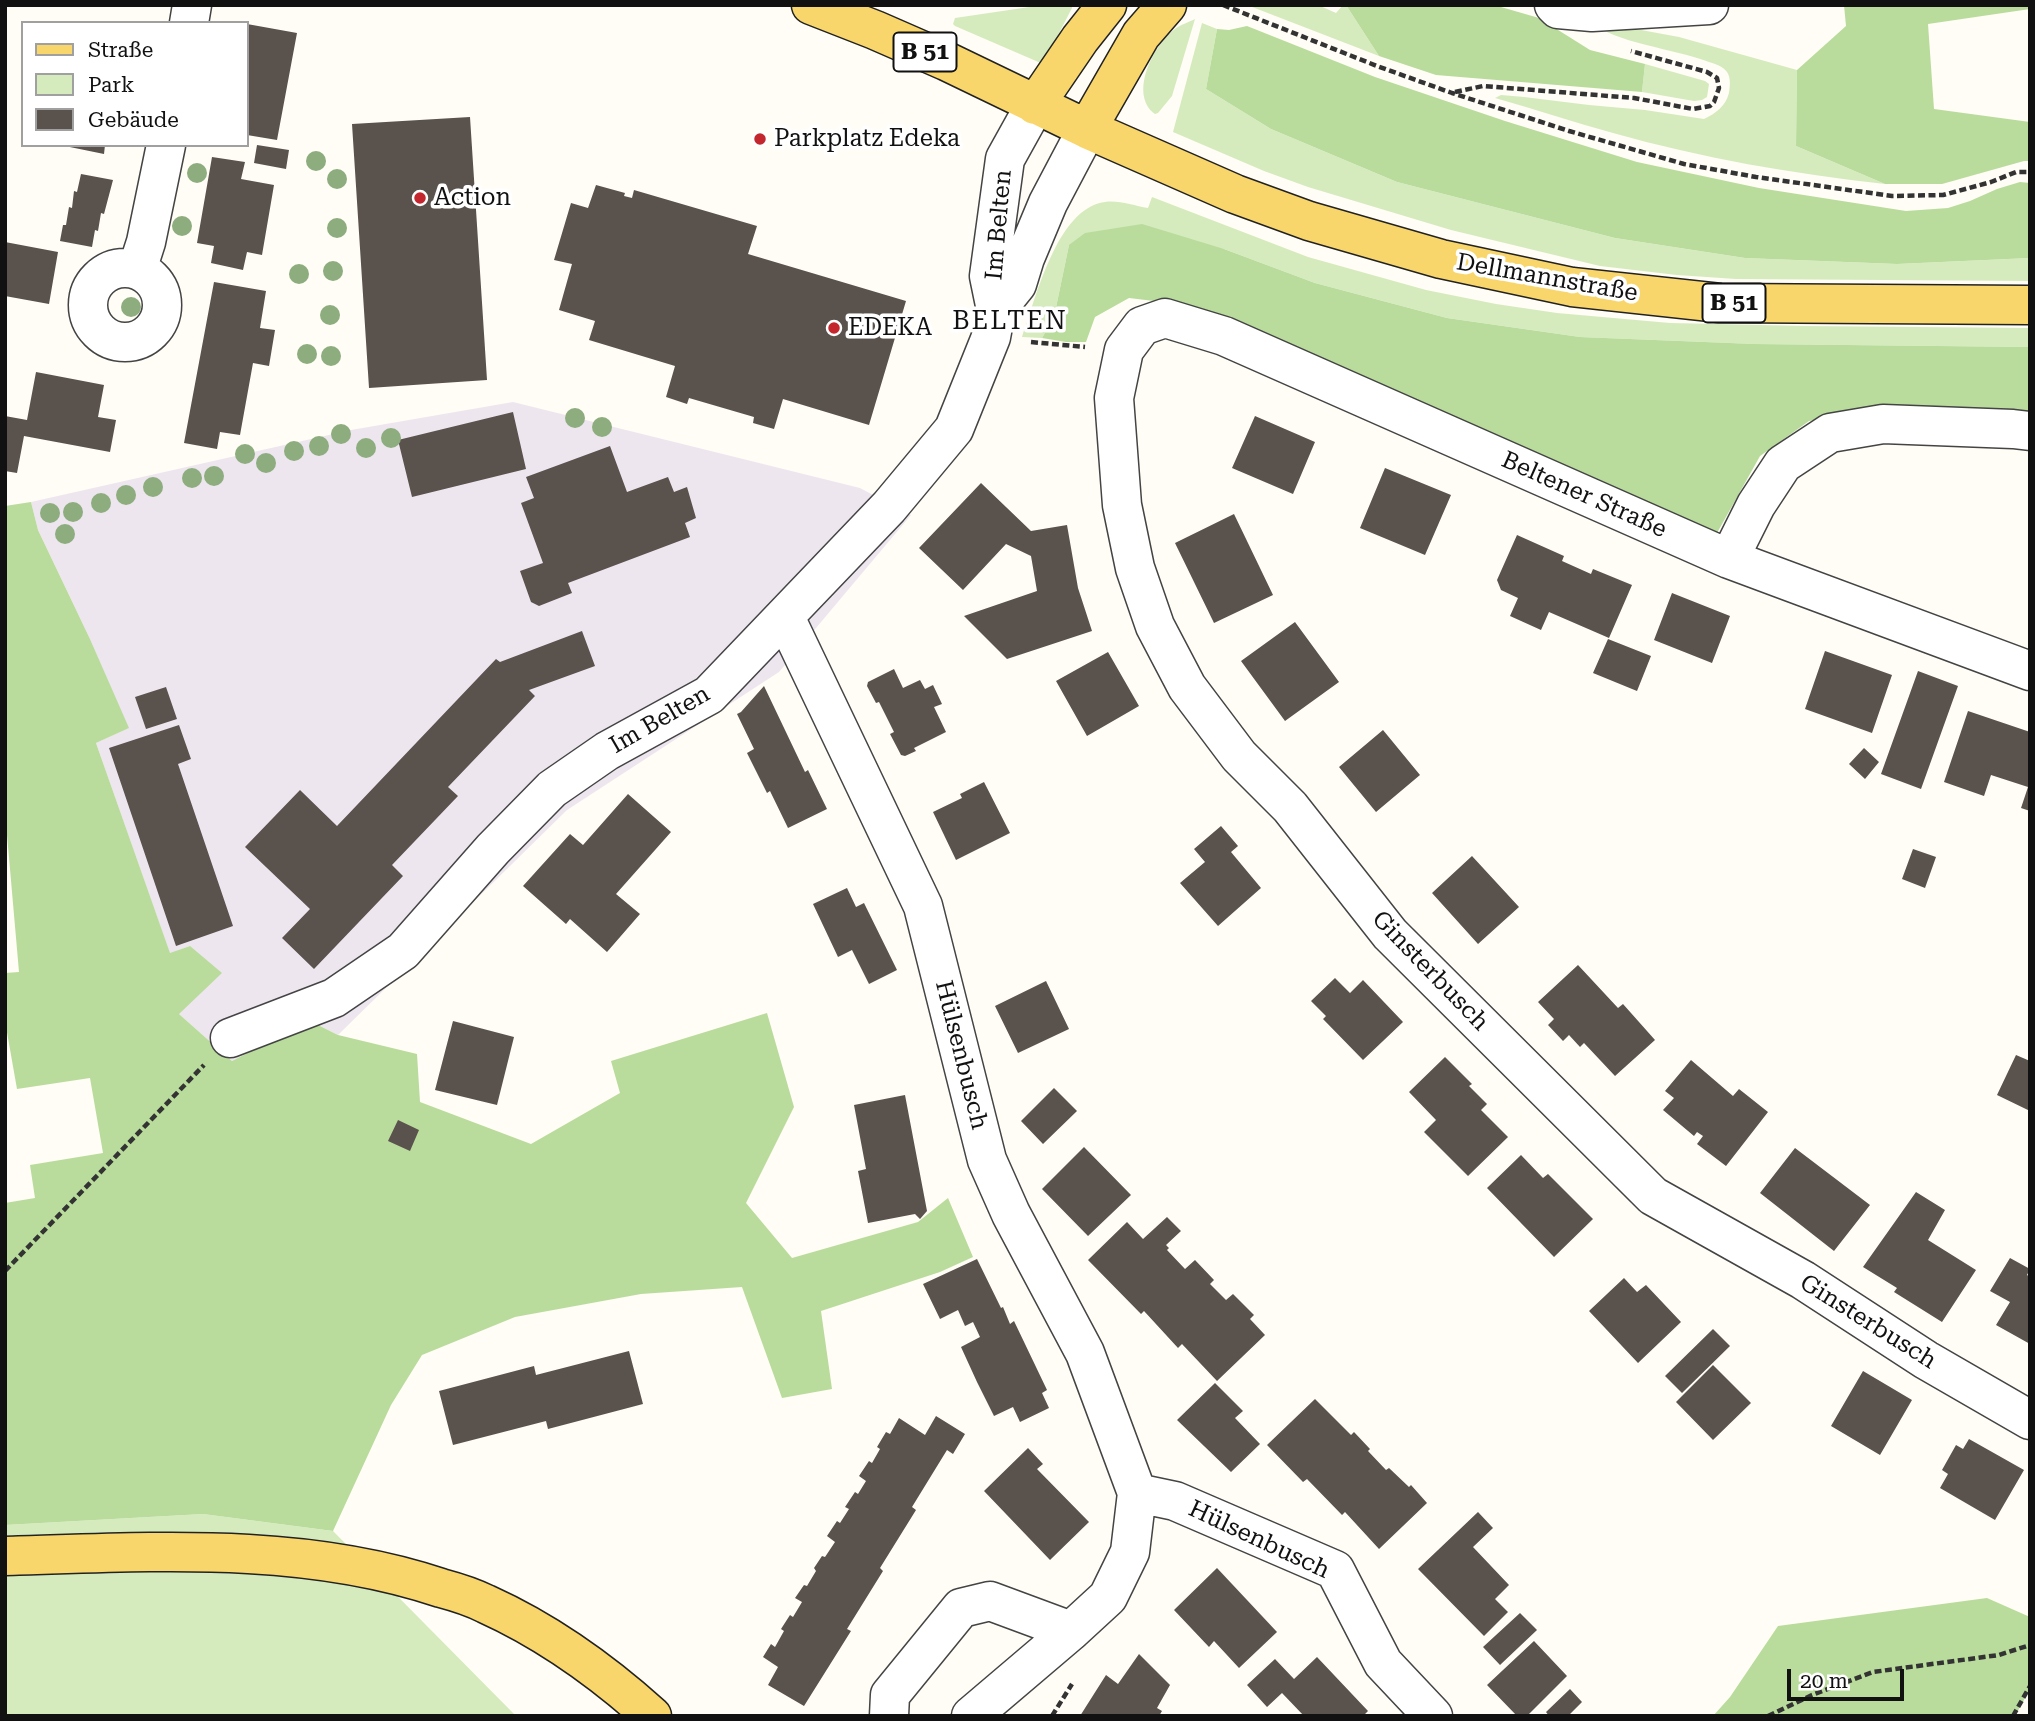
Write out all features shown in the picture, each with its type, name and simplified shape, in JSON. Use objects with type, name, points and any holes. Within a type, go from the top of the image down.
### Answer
[{"type":"main road","name":"B 51","points":[[811,5],[946,61],[1087,129]]},
{"type":"main road","points":[[1035,105],[1107,5]]},
{"type":"main road","points":[[1087,129],[1141,34],[1167,5]]},
{"type":"main road","name":"Dellmannstraße","points":[[1087,129],[1235,194],[1309,220],[1441,259],[1572,287],[1720,303],[2030,305]]},
{"type":"main road","points":[[5,1556],[187,1553],[281,1556],[345,1563],[399,1574],[484,1602],[533,1627],[592,1666],[652,1716]]},
{"type":"street","points":[[1554,5],[1558,9],[1592,12],[1709,5]]},
{"type":"street","name":"Im Belten","points":[[994,323],[989,276],[1004,159],[1035,105]]},
{"type":"street","name":"Im Belten","points":[[230,1038],[334,998],[403,951],[493,849],[552,789],[607,751],[709,695],[890,507],[954,429],[994,323],[1017,284],[1048,203],[1087,129]]},
{"type":"street","points":[[137,270],[146,242],[166,147]]},
{"type":"street","name":"Beltener Straße","points":[[1133,338],[1165,318],[1224,336],[1729,559],[2030,671]]},
{"type":"street","name":"Ginsterbusch","points":[[1133,338],[1114,398],[1122,505],[1135,568],[1155,626],[1187,687],[1238,756],[1290,807],[1390,934],[1653,1196],[1803,1280],[1926,1360],[2030,1420]]},
{"type":"street","points":[[1729,559],[1756,505],[1783,464],[1830,433],[1883,425],[2030,431]]},
{"type":"street","name":"Hülsenbusch","points":[[785,617],[923,906],[988,1160],[1011,1214],[1085,1353],[1137,1493],[1130,1552],[1108,1597],[971,1716]]},
{"type":"street","name":"Hülsenbusch","points":[[1137,1493],[1175,1501],[1335,1570],[1383,1663],[1433,1716]]},
{"type":"street","points":[[889,1716],[890,1695],[961,1608],[990,1601],[1071,1631]]},
{"type":"path","points":[[1223,5],[1452,93],[1684,164],[1892,196],[1943,195],[2016,172],[2030,172]]},
{"type":"path","points":[[1452,93],[1483,86],[1634,98],[1693,109],[1710,106],[1718,96],[1717,78],[1707,72],[1626,49]]},
{"type":"path","points":[[994,323],[1048,344],[1133,338]]},
{"type":"path","points":[[5,1271],[230,1038]]},
{"type":"path","points":[[1768,1716],[1812,1695],[1872,1672],[1999,1655],[2030,1645]]},
{"type":"path","points":[[2013,1716],[2030,1686]]},
{"type":"shaded area","points":[[513,402],[860,488],[911,515],[779,672],[567,810],[338,1035],[310,1021],[232,1061],[179,1014],[190,946],[170,954],[96,743],[128,728],[90,639],[38,530],[31,502],[351,430]]},
{"type":"green space","points":[[1043,5],[1072,5],[1072,8],[1043,64],[953,24],[955,18]]},
{"type":"green space","points":[[1247,5],[1318,5],[1336,13],[1346,5],[1379,56]]},
{"type":"green space","points":[[1346,5],[1494,5],[1539,18],[1590,50],[1645,64],[1642,92],[1436,75],[1379,56]]},
{"type":"green space","points":[[1844,5],[2030,5],[2030,9],[1928,24],[1934,109],[2030,122],[2030,161],[1942,184],[1885,184],[1796,146],[1797,70],[1846,26]]},
{"type":"green space","points":[[1195,19],[1172,96],[1155,114],[1147,105],[1144,94],[1144,82],[1152,57],[1167,36]]},
{"type":"green space","points":[[1587,20],[1679,37],[1797,70],[1796,146],[1885,184],[1782,170],[1680,150],[1495,98],[1501,95],[1524,97],[1704,119],[1716,112],[1725,102],[1730,79],[1721,67],[1695,57],[1613,35]]},
{"type":"green space","points":[[1202,23],[1217,29],[1206,89],[1271,129],[1397,182],[1615,238],[1745,258],[1897,264],[2030,258],[2030,281],[1736,279],[1600,266],[1451,230],[1308,187],[1173,132]]},
{"type":"green space","points":[[1247,26],[1375,77],[1505,121],[1637,162],[1759,188],[1906,211],[1948,208],[1997,189],[2020,182],[2030,183],[2030,258],[1897,264],[1745,258],[1615,238],[1397,182],[1271,129],[1206,89],[1217,29],[1229,30]]},
{"type":"green space","points":[[1645,64],[1705,81],[1709,84],[1707,97],[1694,101],[1642,92]]},
{"type":"green space","points":[[1152,197],[1308,257],[1426,290],[1496,304],[1557,313],[1670,323],[2030,328],[2030,347],[1755,344],[1580,337],[1447,318],[1315,283],[1224,249],[1069,245],[1054,317],[1042,338],[1022,337],[1051,257],[1074,220],[1088,208],[1105,202],[1121,202],[1148,208]]},
{"type":"green space","points":[[1142,224],[1224,249],[1315,283],[1447,318],[1580,337],[1755,344],[2030,347],[2030,417],[1871,413],[1809,421],[1760,456],[1717,533],[1260,334],[1154,301],[1129,298],[1095,317],[1086,342],[1042,338],[1054,317],[1069,245],[1085,233]]},
{"type":"green space","points":[[31,502],[38,530],[129,728],[96,743],[170,953],[190,946],[222,973],[179,1014],[232,1061],[310,1021],[338,1035],[417,1054],[420,1102],[531,1144],[620,1093],[611,1061],[767,1013],[794,1107],[746,1203],[792,1258],[918,1222],[948,1198],[973,1257],[940,1272],[821,1311],[832,1389],[782,1398],[742,1287],[641,1294],[515,1317],[422,1355],[391,1405],[333,1531],[203,1514],[5,1525],[5,1203],[35,1198],[30,1165],[103,1153],[90,1078],[17,1089],[5,1021],[5,973],[19,972],[5,812],[5,506]]},
{"type":"green space","points":[[203,1514],[333,1531],[516,1716],[5,1716],[5,1525]]},
{"type":"green space","points":[[1987,1598],[2030,1617],[2030,1689],[2015,1716],[1713,1716],[1730,1697],[1778,1626]]},
{"type":"building","points":[[248,24],[297,33],[277,140],[248,135]]},
{"type":"building","points":[[470,117],[487,380],[369,388],[352,124]]},
{"type":"building","points":[[257,145],[289,150],[286,169],[254,163]]},
{"type":"building","points":[[70,147],[105,147],[104,154]]},
{"type":"building","points":[[212,157],[245,162],[241,179],[274,185],[262,255],[247,252],[243,270],[211,263],[214,246],[197,243]]},
{"type":"building","points":[[81,174],[113,180],[104,214],[101,213],[98,231],[95,230],[92,247],[60,241]]},
{"type":"building","points":[[596,185],[625,193],[624,196],[632,198],[634,190],[757,226],[748,254],[906,301],[869,425],[783,399],[774,429],[753,423],[754,417],[689,398],[687,404],[666,397],[675,366],[589,340],[595,321],[559,310],[572,264],[554,260],[571,203],[588,208]]},
{"type":"building","points":[[5,242],[58,252],[49,304],[5,296]]},
{"type":"building","points":[[214,282],[266,291],[260,328],[275,330],[269,366],[253,363],[240,435],[220,432],[217,449],[184,443]]},
{"type":"building","points":[[36,372],[104,385],[98,417],[116,420],[110,452],[24,436],[17,473],[5,471],[5,416],[27,420]]},
{"type":"building","points":[[513,412],[526,469],[412,497],[398,440]]},
{"type":"building","points":[[1255,416],[1315,442],[1293,494],[1232,468]]},
{"type":"building","points":[[610,446],[627,492],[668,477],[674,492],[687,487],[696,518],[685,523],[690,537],[568,583],[572,593],[539,606],[531,602],[520,571],[543,563],[521,503],[534,498],[526,477]]},
{"type":"building","points":[[1385,468],[1451,495],[1425,555],[1360,528]]},
{"type":"building","points":[[981,483],[1031,531],[1067,525],[1078,588],[1092,631],[1007,659],[964,616],[1037,591],[1031,556],[1006,544],[963,590],[919,548]]},
{"type":"building","points":[[1234,514],[1273,595],[1214,623],[1175,543]]},
{"type":"building","points":[[1517,535],[1564,556],[1562,561],[1591,574],[1593,569],[1632,585],[1609,638],[1549,612],[1541,630],[1510,616],[1518,598],[1501,590],[1497,580]]},
{"type":"building","points":[[1672,593],[1730,616],[1712,663],[1654,640]]},
{"type":"building","points":[[1295,622],[1339,682],[1285,721],[1241,661]]},
{"type":"building","points":[[582,631],[595,666],[529,690],[535,696],[448,787],[458,796],[392,865],[403,876],[314,969],[282,938],[310,909],[245,847],[300,790],[337,826],[496,659],[500,662]]},
{"type":"building","points":[[1608,639],[1651,656],[1637,691],[1593,673]]},
{"type":"building","points":[[1825,651],[1892,675],[1872,733],[1805,709]]},
{"type":"building","points":[[1108,652],[1139,706],[1087,736],[1056,681]]},
{"type":"building","points":[[894,669],[903,688],[920,680],[925,689],[933,685],[942,704],[934,707],[946,732],[914,748],[916,751],[905,756],[901,755],[890,734],[894,732],[879,702],[876,703],[867,686],[868,682]]},
{"type":"building","points":[[1918,671],[1958,686],[1921,789],[1881,774]]},
{"type":"building","points":[[764,686],[805,772],[808,770],[827,809],[788,828],[747,753],[754,749],[737,714]]},
{"type":"building","points":[[166,687],[177,719],[146,729],[135,697]]},
{"type":"building","points":[[1968,711],[2030,732],[2030,811],[2021,808],[2028,787],[1991,775],[1984,796],[1944,782]]},
{"type":"building","points":[[179,725],[191,759],[178,764],[233,926],[176,946],[109,748]]},
{"type":"building","points":[[1383,730],[1420,775],[1376,812],[1339,767]]},
{"type":"building","points":[[1864,748],[1879,762],[1865,779],[1849,764]]},
{"type":"building","points":[[984,782],[1010,833],[956,860],[933,812],[962,798],[960,794]]},
{"type":"building","points":[[628,794],[671,832],[616,894],[640,914],[607,952],[570,919],[566,924],[523,886],[570,834],[583,845]]},
{"type":"building","points":[[1221,826],[1238,846],[1231,852],[1261,888],[1218,926],[1180,883],[1205,862],[1194,849]]},
{"type":"building","points":[[1913,849],[1936,857],[1925,888],[1902,879]]},
{"type":"building","points":[[1472,856],[1519,907],[1478,944],[1432,893]]},
{"type":"building","points":[[847,888],[856,907],[864,903],[897,970],[869,984],[852,950],[838,957],[813,904]]},
{"type":"building","points":[[1578,965],[1618,1008],[1623,1004],[1655,1040],[1615,1076],[1584,1043],[1580,1047],[1569,1035],[1563,1041],[1548,1025],[1554,1019],[1538,1002]]},
{"type":"building","points":[[1335,978],[1350,993],[1363,980],[1403,1022],[1363,1060],[1323,1019],[1326,1016],[1311,1001]]},
{"type":"building","points":[[1046,981],[1069,1029],[1018,1053],[995,1006]]},
{"type":"building","points":[[453,1021],[514,1037],[497,1105],[435,1090]]},
{"type":"building","points":[[2016,1055],[2030,1061],[2030,1111],[1997,1095]]},
{"type":"building","points":[[1445,1057],[1472,1084],[1469,1086],[1487,1104],[1481,1110],[1508,1137],[1468,1176],[1424,1132],[1436,1120],[1409,1092]]},
{"type":"building","points":[[1691,1060],[1733,1096],[1739,1089],[1768,1112],[1726,1166],[1697,1144],[1703,1136],[1697,1132],[1694,1136],[1663,1110],[1674,1098],[1665,1091]]},
{"type":"building","points":[[1054,1088],[1077,1111],[1043,1144],[1021,1121]]},
{"type":"building","points":[[905,1095],[927,1211],[920,1219],[915,1214],[868,1223],[858,1171],[866,1169],[854,1105]]},
{"type":"building","points":[[398,1120],[419,1130],[410,1151],[388,1141]]},
{"type":"building","points":[[1084,1147],[1131,1195],[1088,1236],[1042,1189]]},
{"type":"building","points":[[1795,1148],[1870,1205],[1834,1251],[1760,1193]]},
{"type":"building","points":[[1521,1155],[1543,1178],[1548,1174],[1593,1219],[1554,1257],[1487,1188]]},
{"type":"building","points":[[1916,1192],[1945,1210],[1928,1240],[1976,1270],[1942,1322],[1894,1292],[1897,1288],[1863,1267]]},
{"type":"building","points":[[1167,1217],[1181,1231],[1166,1245],[1169,1248],[1167,1250],[1185,1269],[1195,1260],[1214,1280],[1210,1284],[1226,1300],[1233,1294],[1254,1315],[1250,1319],[1265,1335],[1217,1381],[1182,1344],[1178,1348],[1144,1311],[1141,1314],[1088,1260],[1127,1222],[1143,1239]]},
{"type":"building","points":[[2010,1258],[2030,1269],[2027,1275],[2030,1277],[2030,1344],[1996,1325],[2010,1302],[1990,1291]]},
{"type":"building","points":[[977,1259],[1010,1324],[1014,1321],[1047,1390],[1042,1393],[1049,1408],[1020,1422],[1013,1407],[994,1416],[977,1382],[961,1347],[980,1337],[973,1322],[965,1326],[958,1310],[940,1319],[923,1284]]},
{"type":"building","points":[[1624,1278],[1637,1292],[1646,1285],[1681,1322],[1638,1363],[1589,1311]]},
{"type":"building","points":[[1713,1329],[1730,1346],[1682,1393],[1665,1376]]},
{"type":"building","points":[[629,1351],[643,1404],[548,1429],[546,1421],[453,1445],[439,1391],[534,1366],[536,1375]]},
{"type":"building","points":[[1713,1365],[1751,1403],[1713,1440],[1676,1402]]},
{"type":"building","points":[[1863,1371],[1912,1400],[1880,1455],[1831,1426]]},
{"type":"building","points":[[1215,1383],[1243,1411],[1235,1418],[1260,1444],[1231,1472],[1177,1420]]},
{"type":"building","points":[[1315,1399],[1351,1435],[1354,1432],[1386,1470],[1389,1468],[1409,1487],[1411,1485],[1427,1503],[1379,1549],[1345,1512],[1342,1515],[1307,1479],[1303,1482],[1267,1445]]},
{"type":"building","points":[[936,1416],[965,1434],[953,1454],[947,1450],[912,1507],[916,1510],[847,1629],[851,1631],[804,1706],[768,1685],[778,1667],[763,1657],[771,1644],[775,1647],[784,1631],[781,1629],[790,1615],[793,1617],[802,1602],[795,1598],[804,1585],[807,1586],[816,1571],[814,1568],[835,1542],[827,1536],[837,1521],[840,1523],[849,1509],[845,1507],[866,1481],[859,1476],[869,1461],[872,1463],[886,1432],[890,1434],[899,1418],[925,1435]]},
{"type":"building","points":[[1969,1439],[2024,1470],[1995,1520],[1940,1488],[1948,1474],[1942,1470],[1956,1445],[1963,1449]]},
{"type":"building","points":[[1028,1448],[1043,1464],[1037,1469],[1089,1522],[1050,1560],[984,1491]]},
{"type":"building","points":[[1478,1512],[1493,1528],[1473,1547],[1509,1585],[1495,1599],[1508,1612],[1484,1636],[1418,1569]]},
{"type":"building","points":[[1217,1568],[1277,1632],[1239,1668],[1214,1641],[1209,1647],[1174,1610]]},
{"type":"building","points":[[1520,1613],[1537,1630],[1500,1665],[1483,1647]]},
{"type":"building","points":[[1534,1641],[1567,1676],[1527,1716],[1517,1716],[1487,1685]]},
{"type":"building","points":[[1139,1654],[1170,1685],[1157,1708],[1162,1711],[1159,1716],[1080,1716],[1106,1675],[1118,1684]]},
{"type":"building","points":[[1317,1657],[1368,1711],[1363,1716],[1304,1716],[1282,1693],[1267,1707],[1247,1685],[1275,1659],[1294,1679]]},
{"type":"building","points":[[1570,1689],[1582,1702],[1568,1716],[1549,1716],[1546,1712]]},
{"type":"place","name":"Parkplatz Edeka","points":[[760,139]]},
{"type":"place","name":"Action","points":[[420,198]]},
{"type":"place","name":"EDEKA","points":[[834,328]]},
{"type":"district","name":"BELTEN","points":[[1010,321]]}]
